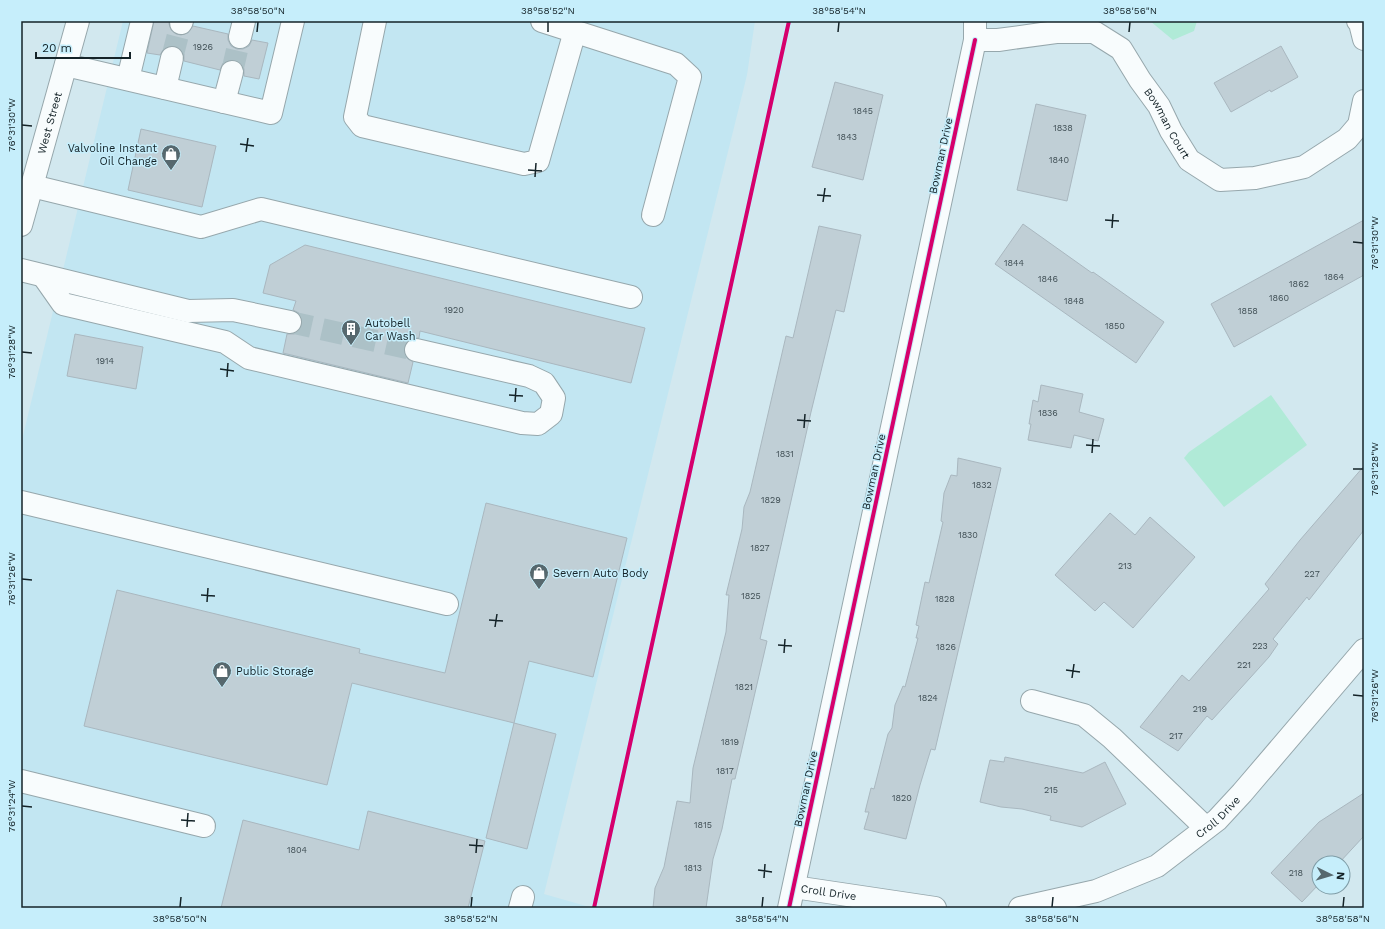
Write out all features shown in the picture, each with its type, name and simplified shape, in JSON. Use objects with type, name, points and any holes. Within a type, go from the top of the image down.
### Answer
[{"type":"street","name":"West Street","points":[[21,225],[78,21]]},
{"type":"street","points":[[128,79],[142,21]]},
{"type":"street","points":[[66,64],[271,113],[294,21]]},
{"type":"street","points":[[376,21],[355,117],[362,126],[524,164],[538,161],[575,32]]},
{"type":"street","points":[[542,21],[676,64],[690,77],[653,215]]},
{"type":"street","points":[[1358,21],[1360,23],[1364,39]]},
{"type":"street","name":"Bowman Court","points":[[975,31],[998,40],[1056,32],[1094,32],[1121,49],[1140,80],[1160,106],[1171,131],[1189,160],[1220,180],[1255,178],[1304,167],[1347,139],[1359,125],[1364,101]]},
{"type":"street","name":"Bowman Drive","points":[[789,908],[975,31]]},
{"type":"street","points":[[165,88],[172,58]]},
{"type":"street","points":[[224,102],[232,72]]},
{"type":"street","points":[[32,186],[201,228],[261,209],[631,296]]},
{"type":"street","points":[[21,270],[44,277],[188,311],[233,310],[290,322]]},
{"type":"street","points":[[44,277],[63,304],[225,342],[250,358],[522,423],[538,424],[551,414],[554,398],[544,383],[529,376],[416,350]]},
{"type":"street","points":[[21,502],[447,604]]},
{"type":"street","name":"Croll Drive","points":[[1020,908],[1096,891],[1157,866],[1217,820],[1242,793],[1364,650]]},
{"type":"street","points":[[1032,701],[1084,715],[1112,738],[1206,828]]},
{"type":"street","points":[[21,781],[204,826]]},
{"type":"street","name":"Croll Drive","points":[[794,887],[935,908]]},
{"type":"shaded area","points":[[123,21],[755,21],[747,75],[544,894],[593,908],[21,908],[21,444]]},
{"type":"green space","points":[[1150,21],[1197,21],[1194,31],[1173,40]]},
{"type":"green space","points":[[1271,395],[1307,445],[1224,507],[1184,458],[1189,452]]},
{"type":"building","points":[[154,21],[169,21],[171,30],[176,34],[181,35],[188,33],[193,26],[228,34],[228,40],[231,46],[237,49],[243,49],[249,46],[252,40],[268,43],[259,79],[244,76],[244,69],[241,63],[235,60],[228,60],[223,63],[220,70],[184,61],[184,54],[175,46],[168,46],[160,55],[147,53]]},
{"type":"building","points":[[1281,46],[1298,77],[1271,92],[1270,90],[1231,112],[1214,83]]},
{"type":"building","points":[[835,82],[883,95],[863,180],[812,167]]},
{"type":"building","points":[[1036,104],[1086,115],[1067,201],[1017,190]]},
{"type":"building","name":"Valvoline Instant Oil Change","points":[[141,129],[216,146],[202,207],[128,190]]},
{"type":"building","points":[[1364,220],[1364,275],[1234,347],[1211,304]]},
{"type":"building","points":[[1023,224],[1164,322],[1136,363],[995,264]]},
{"type":"building","points":[[819,226],[861,235],[844,312],[836,310],[811,412],[760,639],[767,641],[735,779],[732,779],[722,829],[713,859],[706,908],[653,908],[655,888],[664,867],[677,801],[690,803],[693,768],[726,632],[729,595],[726,595],[742,529],[744,507],[750,492],[786,336],[793,338]]},
{"type":"building","points":[[305,245],[645,328],[631,383],[420,331],[419,338],[412,338],[407,341],[404,347],[404,354],[413,362],[408,383],[283,353],[287,334],[294,334],[299,331],[302,325],[302,318],[299,313],[293,310],[296,301],[263,293],[270,265]]},
{"type":"building","points":[[75,334],[143,347],[136,389],[67,376]]},
{"type":"building","points":[[1041,385],[1083,394],[1079,412],[1104,419],[1098,441],[1074,435],[1071,448],[1028,440],[1033,400],[1038,402]]},
{"type":"building","points":[[958,458],[1001,468],[935,750],[931,749],[906,839],[864,829],[869,812],[865,812],[871,788],[874,789],[888,734],[892,728],[895,705],[903,686],[905,687],[918,638],[916,638],[919,626],[916,625],[925,582],[929,583],[943,522],[941,521],[944,493],[951,475],[957,476]]},
{"type":"building","points":[[1364,466],[1364,530],[1309,600],[1307,597],[1273,639],[1278,644],[1269,657],[1212,720],[1207,716],[1178,751],[1140,727],[1182,675],[1189,681],[1269,589],[1265,584],[1300,540]]},
{"type":"building","name":"Public Storage","points":[[486,503],[627,538],[593,677],[529,661],[514,723],[352,683],[327,785],[84,726],[117,590],[360,649],[359,653],[445,673]]},
{"type":"building","points":[[1110,513],[1135,535],[1150,517],[1195,557],[1133,628],[1104,602],[1095,611],[1055,575]]},
{"type":"building","points":[[514,723],[556,734],[527,849],[486,838]]},
{"type":"building","points":[[1005,757],[1083,773],[1105,762],[1126,804],[1082,827],[1050,820],[1051,816],[1022,809],[1001,807],[980,802],[990,760],[1004,762]]},
{"type":"building","points":[[1364,793],[1364,836],[1346,855],[1311,855],[1311,892],[1302,902],[1271,873],[1319,822]]},
{"type":"building","points":[[368,811],[485,841],[468,908],[221,908],[243,820],[359,850]]},
{"type":"tunnel","points":[[172,58],[181,23]]},
{"type":"tunnel","points":[[232,72],[240,37]]},
{"type":"tunnel","points":[[290,322],[416,350]]},
{"type":"cycle path","points":[[594,908],[789,21]]},
{"type":"cycle path","points":[[789,908],[975,40]]},
{"type":"place","name":"Valvoline Instant Oil Change","points":[[171,171]]},
{"type":"place","name":"Autobell Car Wash","points":[[351,346]]},
{"type":"place","name":"Severn Auto Body","points":[[539,590]]},
{"type":"place","name":"Public Storage","points":[[222,688]]}]
